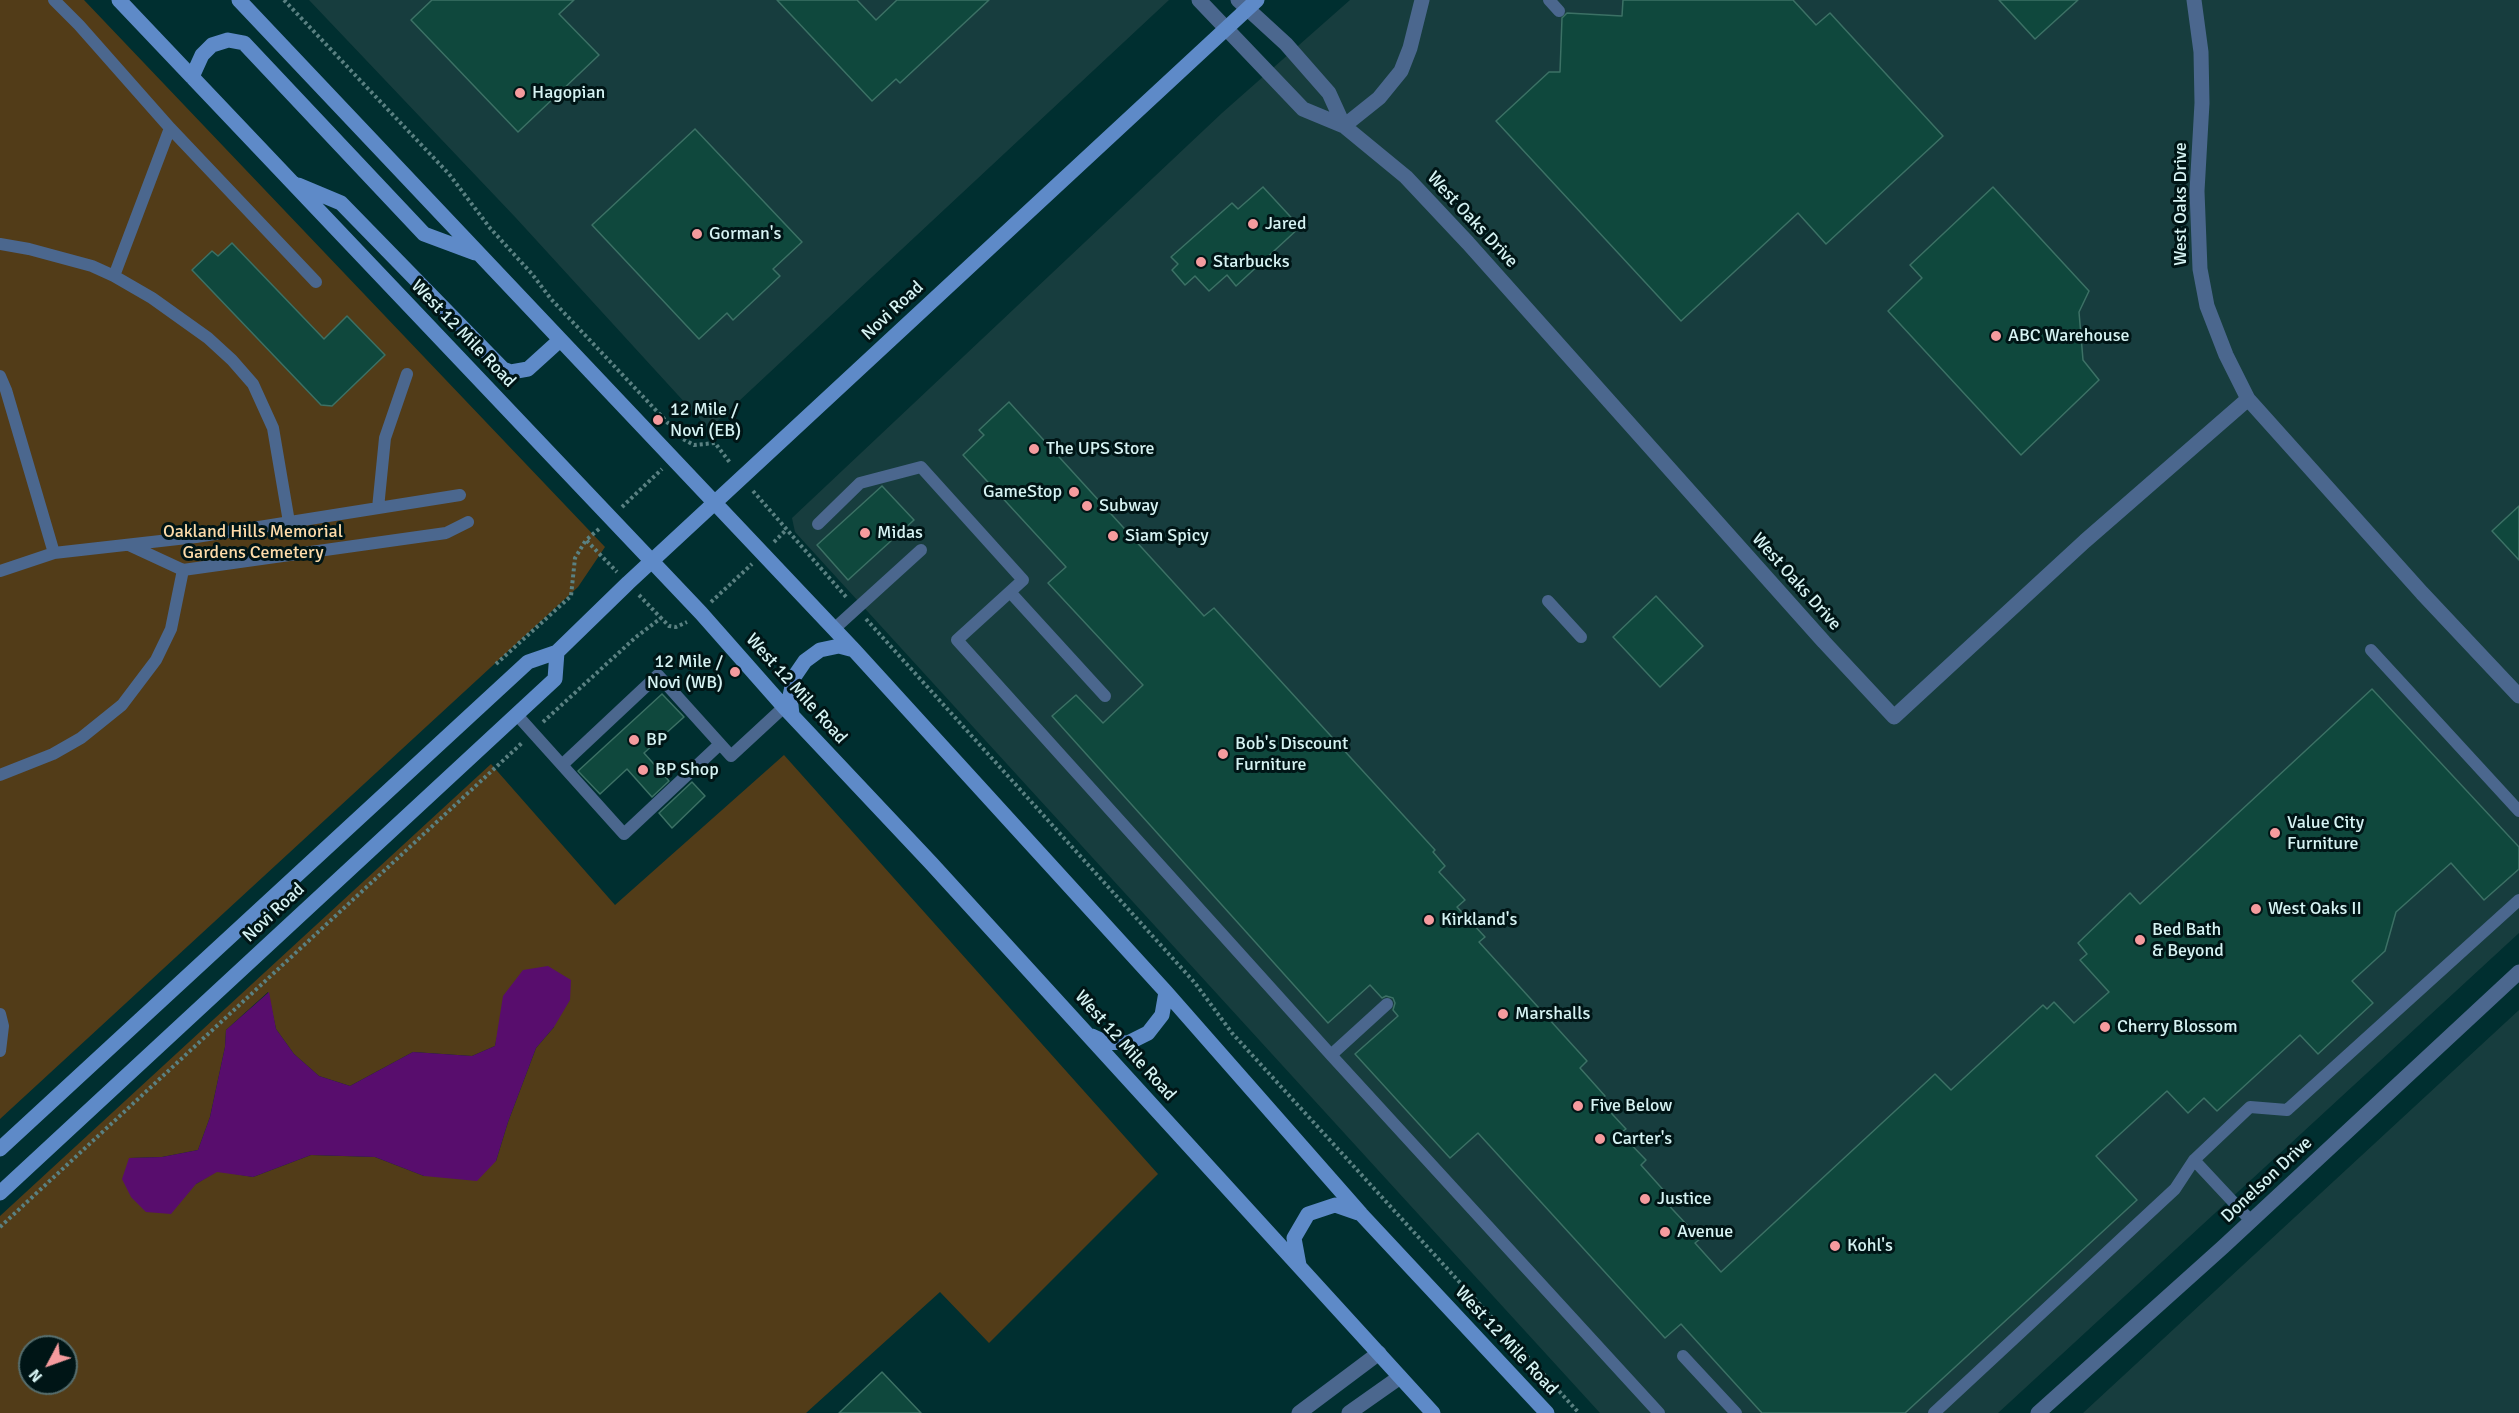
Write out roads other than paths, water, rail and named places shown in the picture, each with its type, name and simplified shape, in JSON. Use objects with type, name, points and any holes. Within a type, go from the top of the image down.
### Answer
[{"type":"main road","name":"West 12 Mile Road","points":[[119,0],[701,613],[788,711],[1085,1031],[1433,1413]]},
{"type":"main road","name":"West 12 Mile Road","points":[[239,0],[854,650],[1166,992],[1361,1215],[1547,1413]]},
{"type":"main road","name":"Novi Road","points":[[0,1149],[528,662],[557,652],[1226,28],[1247,3]]},
{"type":"main road","points":[[192,77],[202,55],[212,45],[228,40],[244,43],[424,234],[478,254]]},
{"type":"main road","points":[[292,183],[341,203],[503,369],[511,372],[528,369],[560,340]]},
{"type":"main road","points":[[788,711],[794,677],[805,661],[820,650],[839,645],[854,650]]},
{"type":"main road","name":"Novi Road","points":[[0,1193],[555,679],[557,652]]},
{"type":"main road","points":[[1085,1031],[1105,1042],[1128,1043],[1148,1033],[1162,1015],[1166,992]]},
{"type":"main road","points":[[1299,1266],[1294,1238],[1308,1214],[1335,1205],[1361,1215]]},
{"type":"street","name":"West Oaks Drive","points":[[1199,0],[1303,109],[1344,126],[1406,177],[1460,234],[1824,642],[1894,717],[2085,541],[2248,399]]},
{"type":"street","points":[[1344,126],[1379,98],[1401,71],[1410,48],[1422,0]]},
{"type":"street","name":"West Oaks Drive","points":[[2194,0],[2201,62],[2202,103],[2197,191],[2200,269],[2211,315],[2226,355],[2248,399],[2422,593],[2519,696]]},
{"type":"street","name":"West Oaks Drive","points":[[1247,3],[1329,93],[1344,126]]},
{"type":"street","name":"Donelson Drive","points":[[2038,1413],[2251,1221],[2519,972]]},
{"type":"street","points":[[1299,1413],[1379,1353]]},
{"type":"street","points":[[1349,1413],[1400,1377]]},
{"type":"lane","points":[[54,0],[170,128],[316,282]]},
{"type":"lane","points":[[1549,0],[1559,11]]},
{"type":"lane","points":[[114,276],[170,128]]},
{"type":"lane","points":[[0,244],[81,263],[114,276],[152,298],[208,338],[232,360],[253,384],[273,428],[289,522]]},
{"type":"lane","points":[[378,508],[386,438],[407,374]]},
{"type":"lane","points":[[0,376],[54,552]]},
{"type":"lane","points":[[818,525],[860,483],[921,468],[1023,580],[957,640],[1330,1055],[1659,1413]]},
{"type":"lane","points":[[0,571],[54,552],[196,537],[460,495]]},
{"type":"lane","points":[[129,544],[183,570],[446,533],[468,522]]},
{"type":"lane","points":[[834,629],[921,550]]},
{"type":"lane","points":[[0,775],[53,754],[81,738],[122,705],[156,660],[171,629],[183,570]]},
{"type":"lane","points":[[1010,592],[1106,696]]},
{"type":"lane","points":[[1548,601],[1581,638]]},
{"type":"lane","points":[[2371,650],[2519,811]]},
{"type":"lane","points":[[562,765],[658,675],[731,756],[788,711]]},
{"type":"lane","points":[[517,715],[624,834],[720,744]]},
{"type":"lane","points":[[1934,1413],[2175,1190],[2194,1160],[2250,1107],[2287,1110],[2519,900]]},
{"type":"lane","points":[[1330,1055],[1387,1004]]},
{"type":"lane","points":[[0,1014],[3,1026],[0,1051]]},
{"type":"lane","points":[[2194,1160],[2251,1221]]},
{"type":"lane","points":[[1683,1356],[1737,1413]]},
{"type":"place","name":"Hagopian","points":[[520,93]]},
{"type":"place","name":"Jared","points":[[1253,224]]},
{"type":"place","name":"Gorman's","points":[[697,234]]},
{"type":"place","name":"Starbucks","points":[[1201,262]]},
{"type":"place","name":"ABC Warehouse","points":[[1996,336]]},
{"type":"place","name":"12 Mile / Novi (EB)","points":[[658,420]]},
{"type":"place","name":"The UPS Store","points":[[1034,449]]},
{"type":"place","name":"GameStop","points":[[1074,492]]},
{"type":"place","name":"Subway","points":[[1087,506]]},
{"type":"place","name":"Midas","points":[[865,533]]},
{"type":"place","name":"Siam Spicy","points":[[1113,536]]},
{"type":"place","name":"12 Mile / Novi (WB)","points":[[735,672]]},
{"type":"place","name":"BP","points":[[634,740]]},
{"type":"place","name":"Bob's Discount Furniture","points":[[1223,754]]},
{"type":"place","name":"BP Shop","points":[[643,770]]},
{"type":"place","name":"Value City Furniture","points":[[2275,833]]},
{"type":"place","name":"West Oaks II","points":[[2256,909]]},
{"type":"place","name":"Kirkland's","points":[[1429,920]]},
{"type":"place","name":"Bed Bath & Beyond","points":[[2140,940]]},
{"type":"place","name":"Marshalls","points":[[1503,1014]]},
{"type":"place","name":"Cherry Blossom","points":[[2105,1027]]},
{"type":"place","name":"Five Below","points":[[1578,1106]]},
{"type":"place","name":"Carter's","points":[[1600,1139]]},
{"type":"place","name":"Justice","points":[[1645,1199]]},
{"type":"place","name":"Avenue","points":[[1665,1232]]},
{"type":"place","name":"Kohl's","points":[[1835,1246]]},
{"type":"park label","name":"Oakland Hills Memorial Gardens Cemetery","points":[[253,542]]}]
